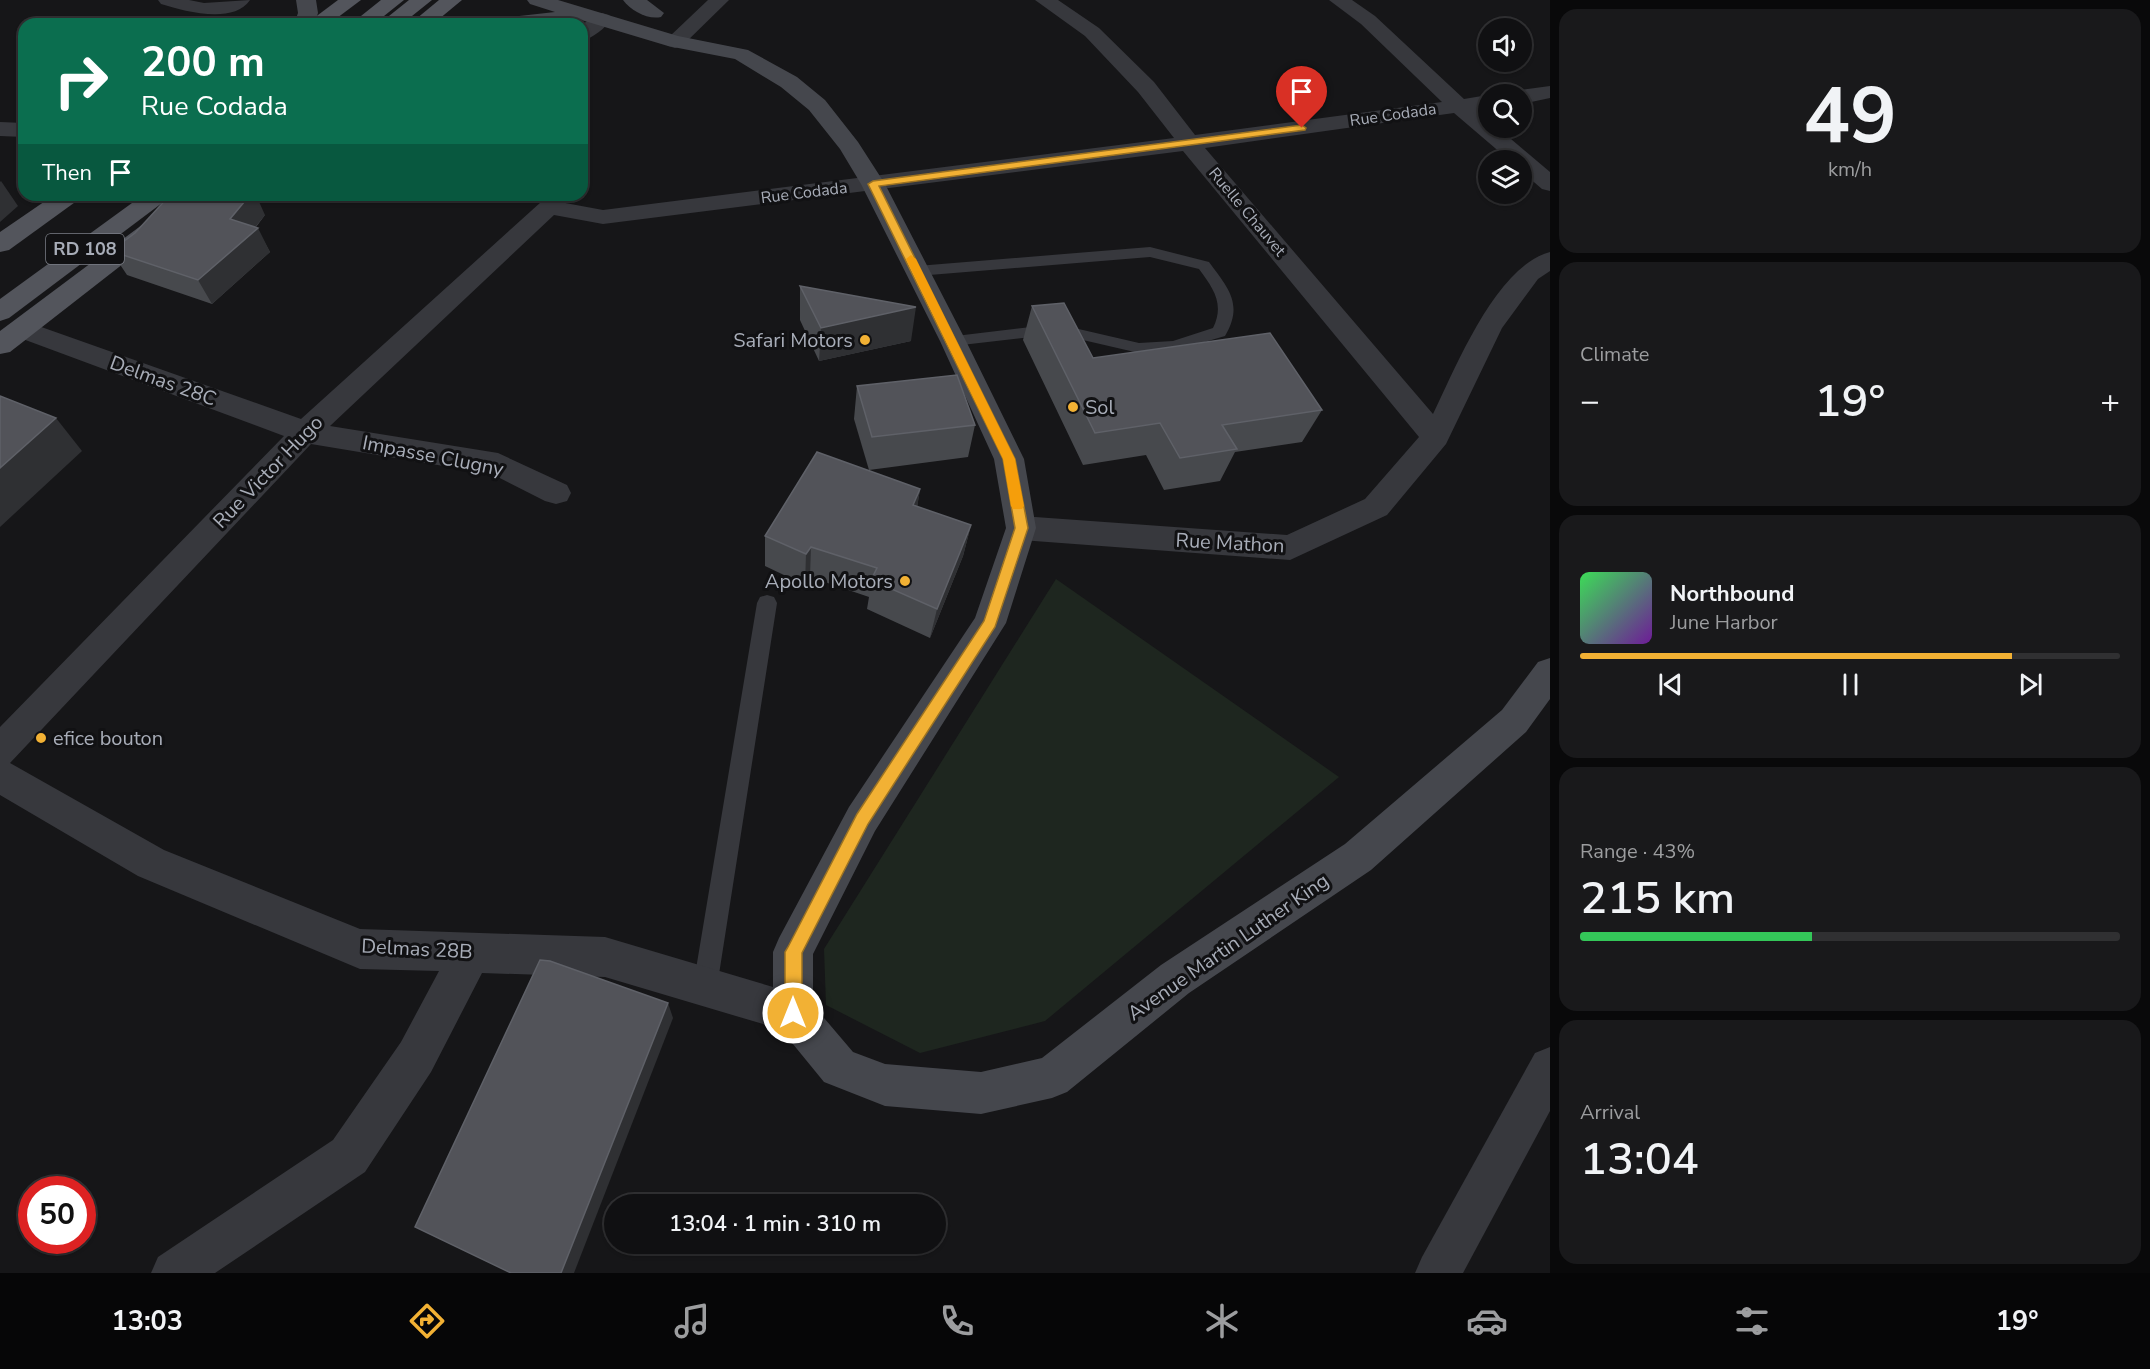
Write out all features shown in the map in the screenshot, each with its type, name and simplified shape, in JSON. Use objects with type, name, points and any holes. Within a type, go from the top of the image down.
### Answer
[{"type":"main road","points":[[306,0],[308,13],[306,18]]},
{"type":"main road","points":[[325,18],[351,0]]},
{"type":"main road","points":[[369,18],[394,0]]},
{"type":"main road","points":[[397,18],[422,0]]},
{"type":"main road","points":[[428,18],[452,0]]},
{"type":"main road","points":[[537,0],[675,42],[741,54]]},
{"type":"main road","points":[[610,0],[694,26],[789,82],[817,105],[850,147],[873,184],[953,341],[1009,459],[1021,528],[990,623],[862,819],[793,952],[793,1013]]},
{"type":"main road","points":[[633,0],[664,16]]},
{"type":"main road","points":[[581,18],[594,17]]},
{"type":"main road","points":[[0,244],[61,201]]},
{"type":"main road","name":"RD 108","points":[[4,300],[119,201]]},
{"type":"main road","name":"RD 108","points":[[4,300],[149,201]]},
{"type":"main road","points":[[10,337],[189,201]]},
{"type":"main road","name":"Avenue Martin Luther King","points":[[793,1013],[839,1067],[885,1085],[981,1093],[1052,1077],[1175,979],[1358,857],[1514,721],[1550,672]]},
{"type":"street","points":[[168,0],[207,10],[217,9],[240,0]]},
{"type":"street","points":[[675,42],[719,0]]},
{"type":"street","name":"Ruelle Chauvet","points":[[1045,0],[1092,32],[1138,79],[1436,437]]},
{"type":"street","points":[[1339,0],[1368,20],[1459,106],[1550,184]]},
{"type":"street","points":[[588,26],[594,17]]},
{"type":"street","points":[[1532,95],[1550,93]]},
{"type":"street","name":"Rue Codada","points":[[547,201],[603,217],[1190,143],[1478,103]]},
{"type":"street","points":[[0,129],[18,130]]},
{"type":"street","name":"Rue Victor Hugo","points":[[0,751],[305,432],[547,201]]},
{"type":"street","name":"Rue Mathon","points":[[1021,528],[1290,548],[1376,507],[1436,437],[1490,325],[1528,273],[1550,260]]},
{"type":"street","name":"Delmas 28C","points":[[10,337],[305,432]]},
{"type":"street","name":"Impasse Clugny","points":[[305,432],[498,464],[556,493]]},
{"type":"street","name":"Delmas 28B","points":[[0,776],[151,863],[360,949],[605,957],[793,1013]]},
{"type":"street","points":[[174,1273],[349,1156],[416,1057],[471,953]]},
{"type":"street","points":[[1438,1273],[1550,1068]]},
{"type":"lane","points":[[917,271],[1095,254],[1150,252],[1204,265],[1227,300],[1228,319],[1220,332],[1174,346],[1139,348],[1058,329],[953,341]]},
{"type":"lane","points":[[705,987],[767,603]]},
{"type":"shaded area","points":[[1056,579],[1339,777],[1045,1021],[920,1053],[826,1005],[824,949]]},
{"type":"building","points":[[164,201],[245,201],[230,219],[258,228],[198,280],[111,251],[135,233]]},
{"type":"building","points":[[800,286],[916,307],[821,328]]},
{"type":"building","points":[[1064,303],[1093,358],[1270,333],[1322,410],[1222,425],[1237,449],[1180,458],[1160,423],[1095,433],[1032,306]]},
{"type":"building","points":[[957,375],[975,425],[872,437],[857,386]]},
{"type":"building","points":[[0,396],[56,418],[0,468]]},
{"type":"building","points":[[817,452],[920,489],[913,505],[971,525],[937,609],[871,580],[877,568],[811,547],[806,554],[765,536]]},
{"type":"building","points":[[540,960],[550,961],[668,1003],[561,1273],[511,1273],[415,1227]]},
{"type":"slow traffic","points":[[911,259],[1009,459],[1017,506]]},
{"type":"place","name":"Safari Motors","points":[[865,340]]},
{"type":"place","name":"Sol","points":[[1073,407]]},
{"type":"place","name":"Apollo Motors","points":[[905,581]]},
{"type":"place","name":"efice bouton","points":[[41,738]]},
{"type":"route","points":[[793,1013],[793,952],[862,819],[990,623],[1021,528],[1009,459],[953,341],[873,184],[1302,128]]}]
